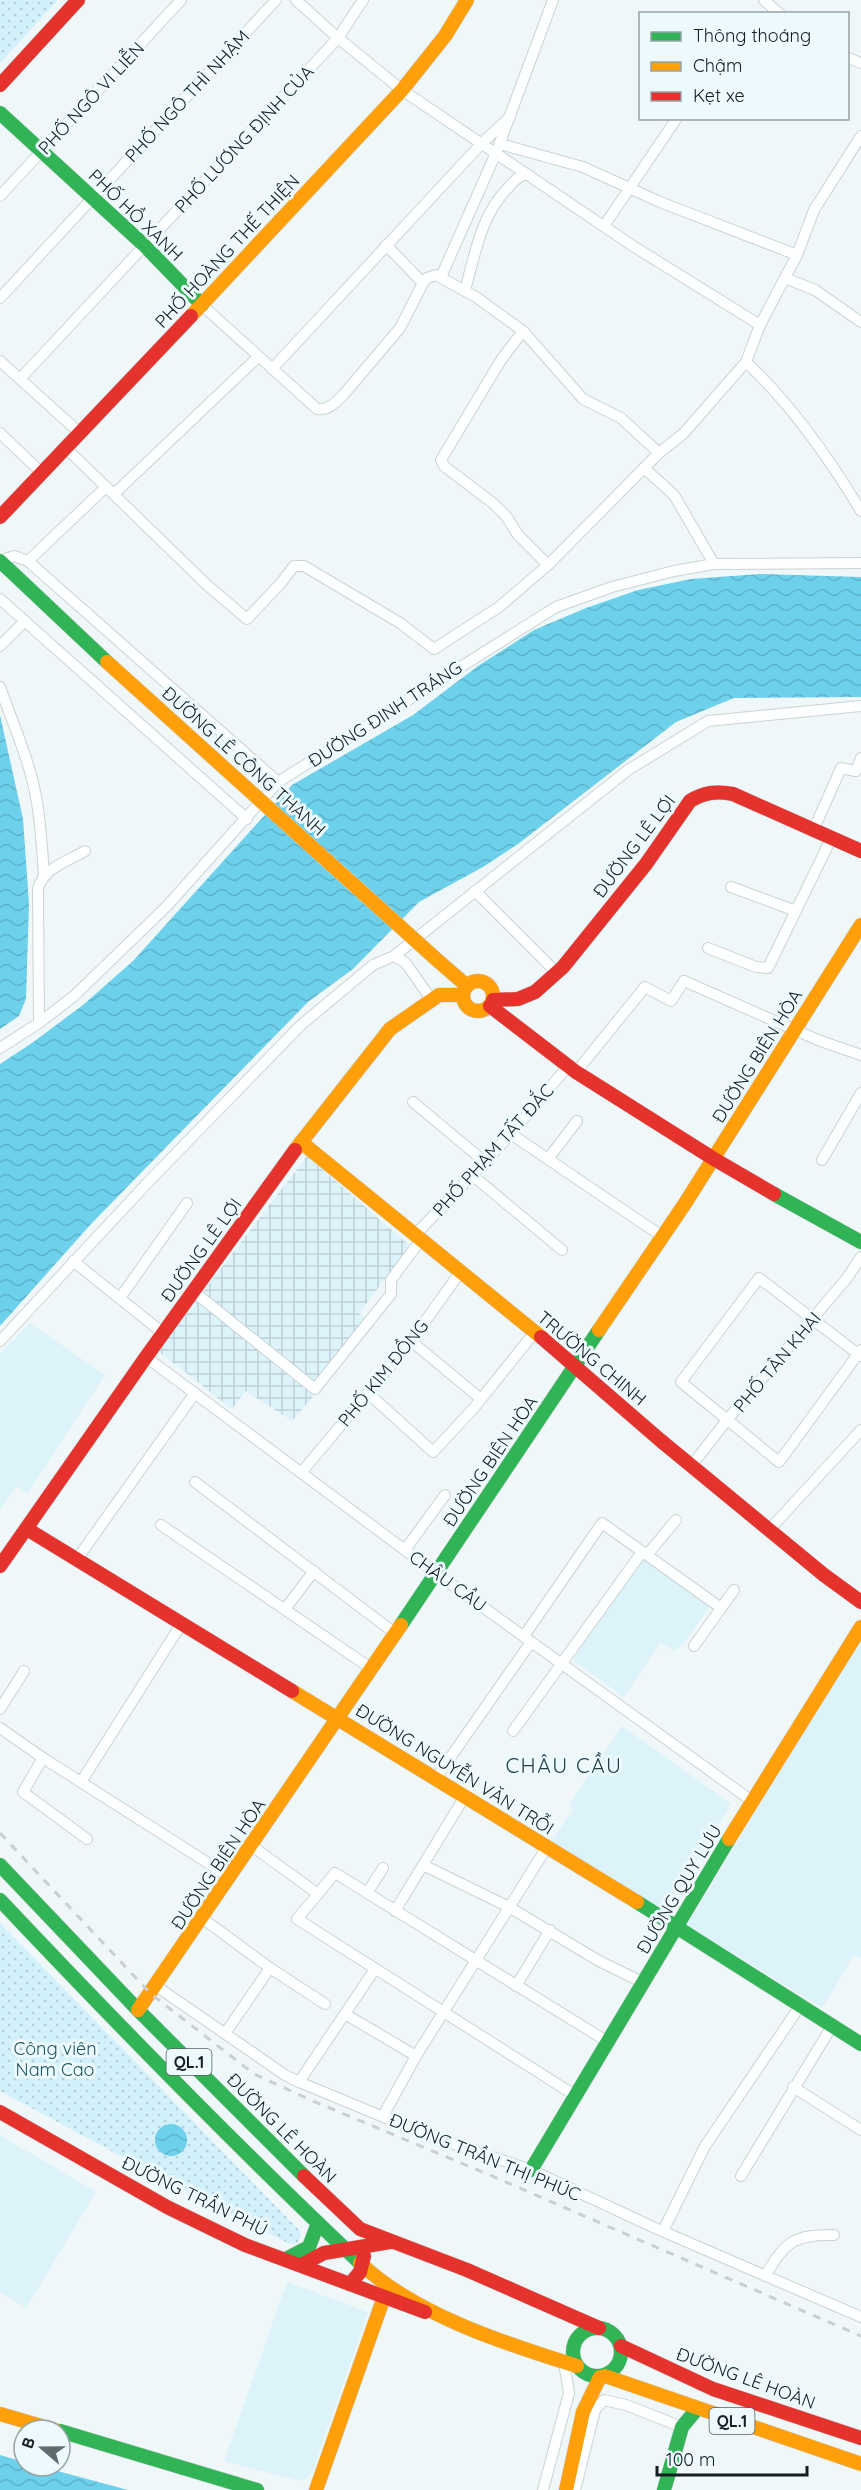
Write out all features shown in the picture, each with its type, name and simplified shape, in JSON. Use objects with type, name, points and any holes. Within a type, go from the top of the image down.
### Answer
[{"type":"street","points":[[0,85],[78,0]]},
{"type":"street","name":"PHỐ NGÔ VI LIỄN","points":[[0,196],[181,0]]},
{"type":"street","name":"PHỐ NGÔ THÌ NHẬM","points":[[0,298],[276,0]]},
{"type":"street","points":[[296,0],[402,90],[482,143],[583,167],[629,189],[797,255]]},
{"type":"street","name":"PHỐ LƯƠNG ĐỊNH CỦA","points":[[20,379],[338,38],[363,0]]},
{"type":"street","name":"PHỐ HOÀNG THẾ THIỆN","points":[[0,517],[81,434],[402,90],[445,36],[467,0]]},
{"type":"street","points":[[441,277],[498,148],[552,0]]},
{"type":"street","points":[[764,0],[778,12]]},
{"type":"street","name":"PHỐ HỒ XANH","points":[[0,114],[144,245],[202,305],[317,409],[325,410],[335,404],[400,328],[423,283]]},
{"type":"street","points":[[272,369],[482,143],[510,117]]},
{"type":"street","points":[[604,226],[676,120]]},
{"type":"street","points":[[67,448],[207,585],[247,619],[294,566],[304,566],[400,623],[434,649],[499,607],[548,565],[659,453],[683,434],[746,362],[760,325],[797,255],[814,210],[861,135]]},
{"type":"street","points":[[498,148],[527,174],[760,325]]},
{"type":"street","points":[[465,291],[488,214],[496,201],[513,183],[521,175],[527,174]]},
{"type":"street","points":[[386,245],[423,283],[436,275],[441,277],[523,331],[583,399],[621,418],[659,453]]},
{"type":"street","points":[[785,278],[815,290],[861,322]]},
{"type":"street","points":[[523,331],[501,360],[441,460],[444,466],[494,504],[506,516],[518,535],[548,565]]},
{"type":"street","points":[[28,561],[110,491],[258,357]]},
{"type":"street","points":[[0,361],[81,434]]},
{"type":"street","points":[[746,362],[762,377],[833,466],[861,511]]},
{"type":"street","points":[[0,434],[43,474]]},
{"type":"street","points":[[644,468],[674,495],[714,564]]},
{"type":"street","points":[[0,561],[14,555],[28,561],[278,782]]},
{"type":"street","name":"ĐƯỜNG LÊ CÔNG THANH","points":[[0,561],[107,662],[436,959],[465,991]]},
{"type":"street","name":"ĐƯỜNG ĐINH TRÁNG","points":[[0,1048],[39,1023],[74,996],[167,906],[278,782],[556,607],[674,570],[714,564],[861,563]]},
{"type":"street","points":[[0,599],[247,819]]},
{"type":"street","points":[[0,646],[24,622]]},
{"type":"street","points":[[0,687],[26,756],[42,830],[44,875],[38,889],[39,1023]]},
{"type":"street","points":[[0,1341],[73,1261],[300,1025],[373,965],[394,956],[628,770],[708,721],[861,706]]},
{"type":"street","points":[[813,831],[841,768],[856,771],[861,758]]},
{"type":"street","name":"ĐƯỜNG LÊ LỢI","points":[[492,1003],[518,999],[536,992],[557,973],[646,864],[690,801],[699,795],[718,790],[733,794],[861,851]]},
{"type":"street","points":[[708,948],[756,967],[768,968],[831,839]]},
{"type":"street","points":[[44,875],[85,851]]},
{"type":"street","points":[[731,887],[796,911]]},
{"type":"street","points":[[475,891],[557,973]]},
{"type":"street","name":"ĐƯỜNG BIÊN HÒA","points":[[122,2029],[156,1986],[577,1366],[714,1159],[861,925]]},
{"type":"street","points":[[394,956],[405,962],[430,999]]},
{"type":"street","points":[[475,981],[486,982],[493,990],[492,1003],[483,1011],[473,1010],[466,1005],[465,991],[475,981]]},
{"type":"street","name":"PHỐ PHẠM TẤT ĐẮC","points":[[193,1291],[315,1389],[391,1294],[391,1280],[419,1236],[645,987],[671,1001],[684,981],[795,1029]]},
{"type":"street","name":"ĐƯỜNG LÊ LỢI","points":[[0,1566],[163,1333],[301,1142],[390,1029],[430,999],[465,991]]},
{"type":"street","points":[[492,1003],[572,1069],[714,1159],[861,1242]]},
{"type":"street","points":[[795,1029],[818,1040],[861,1055]]},
{"type":"street","points":[[822,1161],[861,1093]]},
{"type":"street","points":[[413,1102],[484,1162]]},
{"type":"street","points":[[548,1159],[577,1120]]},
{"type":"street","points":[[511,1134],[663,1237]]},
{"type":"street","name":"TRƯỜNG CHINH","points":[[301,1142],[461,1270],[534,1333],[577,1366],[692,1466],[824,1575],[861,1602]]},
{"type":"street","points":[[472,1175],[562,1250]]},
{"type":"street","points":[[120,1298],[187,1203]]},
{"type":"street","name":"PHỐ TÂN KHAI","points":[[692,1466],[727,1420],[847,1278],[861,1257]]},
{"type":"street","points":[[73,1261],[163,1333]]},
{"type":"street","name":"PHỐ KIM ĐỒNG","points":[[301,1473],[411,1341],[461,1270]]},
{"type":"street","points":[[759,1278],[813,1320],[860,1353],[779,1462],[681,1382],[759,1278]]},
{"type":"street","points":[[368,1393],[432,1452],[481,1399],[534,1333]]},
{"type":"street","points":[[411,1341],[481,1399]]},
{"type":"street","name":"CHÂU CẦU","points":[[146,1357],[437,1574],[752,1801]]},
{"type":"street","points":[[77,1559],[195,1393]]},
{"type":"street","points":[[770,1529],[861,1430]]},
{"type":"street","points":[[195,1482],[396,1634]]},
{"type":"street","points":[[405,1550],[444,1495]]},
{"type":"street","points":[[513,1731],[645,1554],[676,1520]]},
{"type":"street","points":[[436,1778],[602,1522],[721,1608]]},
{"type":"street","points":[[161,1525],[372,1669]]},
{"type":"street","name":"ĐƯỜNG NGUYỄN VĂN TRỖI","points":[[27,1529],[547,1846],[861,2044]]},
{"type":"street","points":[[285,1609],[314,1571]]},
{"type":"street","points":[[694,1646],[734,1590]]},
{"type":"street","points":[[81,1782],[182,1623]]},
{"type":"street","name":"ĐƯỜNG QUY LƯU","points":[[531,2170],[752,1801],[861,1627]]},
{"type":"street","points":[[0,1709],[24,1671]]},
{"type":"street","points":[[0,1728],[230,1877]]},
{"type":"street","points":[[43,1758],[23,1792],[87,1839]]},
{"type":"street","points":[[395,1911],[465,1796]]},
{"type":"street","points":[[252,1845],[318,1894]]},
{"type":"street","points":[[383,2116],[416,2056],[547,1846]]},
{"type":"street","name":"ĐƯỜNG LÊ HOÀN","points":[[0,1865],[138,2010],[360,2229],[467,2270],[599,2328]]},
{"type":"street","points":[[423,1865],[509,1907],[599,1961],[644,1983]]},
{"type":"street","points":[[367,1893],[383,1868]]},
{"type":"street","points":[[576,2096],[297,1919],[335,1873],[608,2042]]},
{"type":"street","name":"QL.1","points":[[0,1900],[122,2029],[376,2278],[449,2320],[516,2347],[574,2366]]},
{"type":"street","points":[[202,1918],[270,1968],[325,2004]]},
{"type":"street","points":[[516,1986],[550,1930]]},
{"type":"street","points":[[226,2032],[270,1968]]},
{"type":"street","points":[[299,2082],[375,1969]]},
{"type":"street","name":"ĐƯỜNG TRẦN THỊ PHÚC","points":[[156,1986],[226,2032],[285,2075],[299,2082],[427,2135],[531,2170],[663,2231],[861,2317]]},
{"type":"street","points":[[663,2231],[705,2146],[800,2006]]},
{"type":"street","points":[[345,2014],[416,2056]]},
{"type":"street","points":[[741,2175],[832,2026]]},
{"type":"street","points":[[794,2087],[861,2130]]},
{"type":"street","name":"ĐƯỜNG TRẦN PHÚ","points":[[0,2112],[167,2207],[245,2245],[449,2320]]},
{"type":"street","points":[[286,2259],[311,2247],[318,2223]]},
{"type":"street","points":[[350,2284],[363,2266],[365,2246],[360,2229]]},
{"type":"street","points":[[765,2276],[781,2248],[799,2238],[834,2235]]},
{"type":"street","points":[[301,2265],[324,2253],[391,2241]]},
{"type":"street","points":[[316,2490],[384,2297]]},
{"type":"street","points":[[574,2366],[591,2376],[602,2376],[617,2367],[622,2353],[621,2346],[613,2334],[599,2328],[584,2332],[574,2344],[574,2366],[583,2412]]},
{"type":"street","name":"ĐƯỜNG LÊ HOÀN","points":[[621,2346],[692,2381],[861,2438]]},
{"type":"street","points":[[543,2490],[574,2366]]},
{"type":"street","points":[[566,2490],[583,2412],[602,2376]]},
{"type":"street","name":"QL.1","points":[[602,2376],[861,2464]]},
{"type":"street","points":[[713,2415],[721,2392]]},
{"type":"street","points":[[575,2490],[595,2410],[604,2400],[626,2405],[682,2427]]},
{"type":"street","points":[[664,2490],[682,2427],[697,2409]]},
{"type":"street","points":[[72,2436],[257,2490]]},
{"type":"shaded area","points":[[307,1156],[410,1246],[359,1313],[374,1326],[292,1421],[246,1391],[232,1409],[158,1351]]},
{"type":"shaded area","points":[[30,1323],[105,1375],[27,1494],[16,1486],[0,1510],[0,1354]]},
{"type":"shaded area","points":[[640,1560],[645,1560],[709,1607],[687,1639],[675,1651],[660,1643],[624,1697],[573,1660]]},
{"type":"shaded area","points":[[861,1638],[861,1959],[854,1955],[822,2008],[687,1925]]},
{"type":"shaded area","points":[[622,1726],[731,1804],[666,1912],[551,1841],[573,1810],[569,1805]]},
{"type":"shaded area","points":[[0,2135],[96,2192],[26,2308],[0,2292]]},
{"type":"shaded area","points":[[287,2282],[368,2312],[312,2473],[306,2479],[299,2481],[224,2461]]},
{"type":"green space","points":[[0,0],[58,0],[0,63]]},
{"type":"green space","name":"Công viên Nam Cao","points":[[0,1923],[299,2230],[301,2236],[297,2243],[290,2244],[210,2204],[0,2091]]},
{"type":"water","points":[[760,574],[861,577],[861,697],[734,698],[676,722],[518,844],[483,867],[419,902],[353,969],[308,1002],[91,1224],[0,1326],[0,1064],[83,1005],[133,961],[292,785],[413,715],[478,666],[534,630],[586,608],[638,590],[691,579]]},
{"type":"water","points":[[0,715],[23,819],[29,904],[26,999],[19,1016],[0,1029]]},
{"type":"water","points":[[171,2124],[183,2128],[187,2140],[183,2152],[171,2156],[159,2152],[155,2140],[159,2128]]},
{"type":"water","points":[[0,2455],[12,2458],[12,2478],[72,2478],[72,2475],[128,2490],[0,2490]]},
{"type":"railway","points":[[0,1833],[151,1994],[254,2074],[861,2336]]},
{"type":"traffic: fast","points":[[0,113],[144,245],[202,305]]},
{"type":"traffic: fast","points":[[0,561],[107,662]]},
{"type":"traffic: fast","points":[[774,1194],[861,1242]]},
{"type":"traffic: fast","points":[[401,1625],[599,1330]]},
{"type":"traffic: fast","points":[[531,2170],[729,1839]]},
{"type":"traffic: fast","points":[[0,1865],[138,2010],[304,2176]]},
{"type":"traffic: fast","points":[[0,1900],[177,2084],[360,2263]]},
{"type":"traffic: fast","points":[[637,1902],[861,2044]]},
{"type":"traffic: fast","points":[[286,2259],[309,2247],[318,2223]]},
{"type":"traffic: fast","points":[[592,2328],[602,2328],[614,2335],[621,2347],[621,2352],[621,2357],[614,2369],[602,2376],[592,2376],[577,2365],[573,2357],[573,2347],[584,2332],[592,2328]]},
{"type":"traffic: fast","points":[[664,2490],[682,2427],[697,2409]]},
{"type":"traffic: fast","points":[[72,2435],[257,2490]]},
{"type":"traffic: slow","points":[[191,316],[402,90],[445,36],[467,0]]},
{"type":"traffic: slow","points":[[107,662],[436,959]]},
{"type":"traffic: slow","points":[[599,1330],[684,1205],[861,925]]},
{"type":"traffic: slow","points":[[436,959],[467,986]]},
{"type":"traffic: slow","points":[[478,981],[489,985],[493,996],[489,1007],[478,1011],[467,1007],[463,996],[467,985],[478,981]]},
{"type":"traffic: slow","points":[[295,1150],[390,1029],[439,995],[463,995]]},
{"type":"traffic: slow","points":[[301,1142],[541,1337]]},
{"type":"traffic: slow","points":[[138,2010],[401,1625]]},
{"type":"traffic: slow","points":[[729,1839],[861,1627]]},
{"type":"traffic: slow","points":[[292,1691],[637,1902]]},
{"type":"traffic: slow","points":[[360,2263],[407,2298],[434,2313],[521,2348],[577,2366]]},
{"type":"traffic: slow","points":[[316,2490],[384,2297]]},
{"type":"traffic: slow","points":[[605,2376],[861,2464]]},
{"type":"traffic: slow","points":[[566,2490],[583,2412],[600,2377]]},
{"type":"traffic: slow","points":[[0,2414],[14,2418]]},
{"type":"traffic: jam","points":[[0,85],[78,0]]},
{"type":"traffic: jam","points":[[0,517],[191,316]]},
{"type":"traffic: jam","points":[[493,1000],[518,999],[535,992],[563,967],[646,864],[690,801],[700,796],[716,793],[733,794],[861,851]]},
{"type":"traffic: jam","points":[[490,1006],[576,1072],[774,1194]]},
{"type":"traffic: jam","points":[[0,1566],[146,1357],[295,1150]]},
{"type":"traffic: jam","points":[[541,1337],[660,1440],[824,1575],[861,1602]]},
{"type":"traffic: jam","points":[[27,1529],[292,1691]]},
{"type":"traffic: jam","points":[[0,2112],[167,2207],[245,2245],[425,2312]]},
{"type":"traffic: jam","points":[[304,2176],[360,2229],[467,2270],[599,2328]]},
{"type":"traffic: jam","points":[[301,2265],[324,2253],[390,2242]]},
{"type":"traffic: jam","points":[[350,2284],[360,2272],[364,2256]]},
{"type":"traffic: jam","points":[[621,2346],[713,2389],[861,2438]]},
{"type":"district","name":"CHÂU CẦU","points":[[564,1765]]}]
